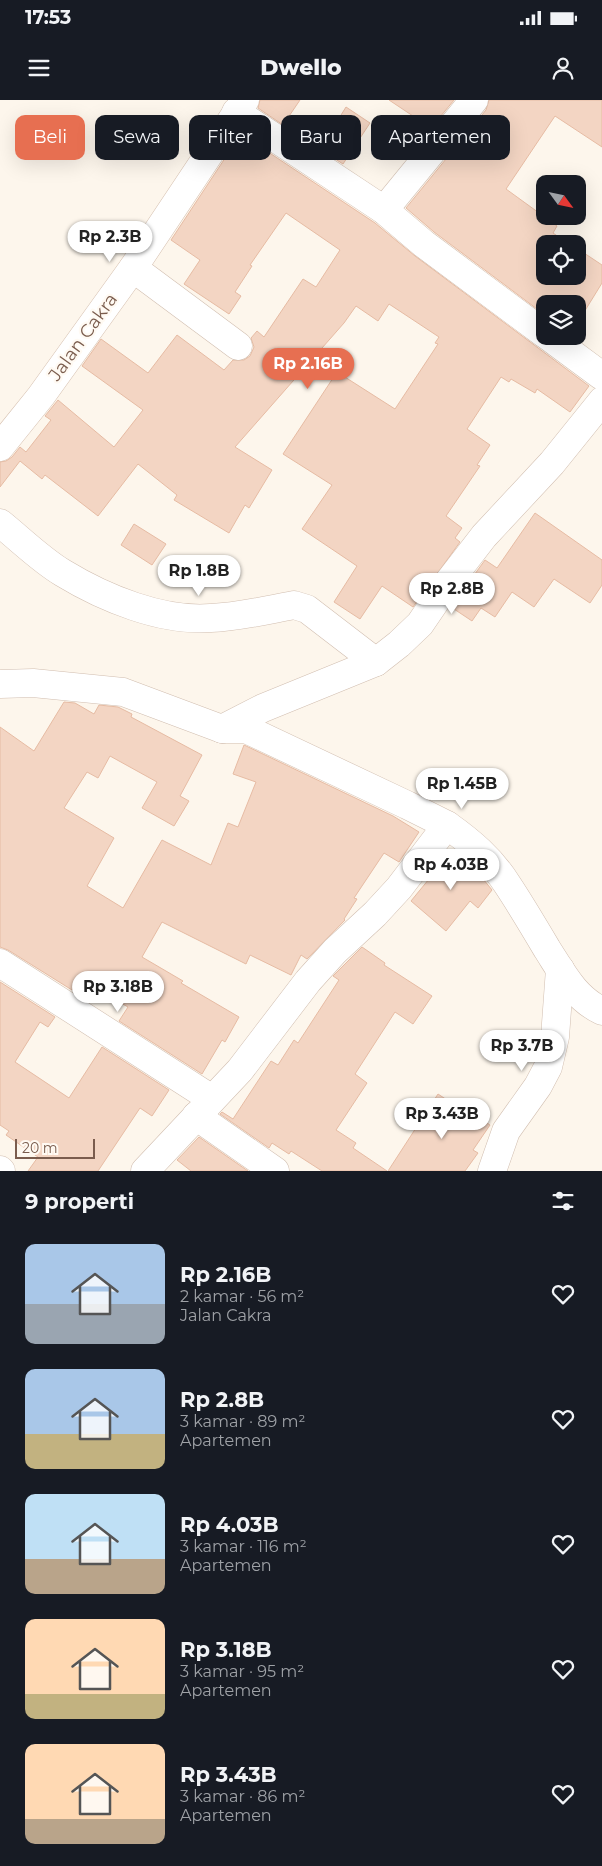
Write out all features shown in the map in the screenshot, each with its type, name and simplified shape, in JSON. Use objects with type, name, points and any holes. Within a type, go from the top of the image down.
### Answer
[{"type":"street","points":[[384,210],[474,100]]},
{"type":"street","points":[[241,106],[384,210],[424,244],[536,327]]},
{"type":"street","name":"Jalan Cakra","points":[[0,447],[41,396],[133,268],[241,106]]},
{"type":"street","points":[[133,268],[238,346]]},
{"type":"street","points":[[560,345],[602,376]]},
{"type":"street","points":[[222,729],[263,708],[376,662],[420,624],[450,580],[484,536],[552,463],[602,401]]},
{"type":"street","points":[[0,523],[61,572],[103,595],[151,611],[182,617],[210,619],[294,605],[307,609],[376,662]]},
{"type":"street","points":[[0,684],[33,683],[123,692],[222,729],[246,729],[407,805],[447,826],[472,842],[506,882],[570,986],[585,1001],[600,1010]]},
{"type":"street","points":[[145,1171],[240,1070],[308,981],[335,951],[375,914],[399,888],[447,826]]},
{"type":"street","points":[[0,963],[204,1107],[275,1171]]},
{"type":"street","points":[[492,1171],[506,1131],[538,1086],[548,1067],[555,1037],[560,969]]},
{"type":"building","points":[[260,100],[300,100],[290,115],[281,115],[281,124],[271,115],[258,108]]},
{"type":"building","points":[[389,100],[454,100],[442,115],[412,115]]},
{"type":"building","points":[[489,100],[602,100],[602,147],[555,116],[506,189],[536,211],[536,225],[557,226],[553,233],[556,235],[536,235],[536,285],[586,285],[586,254],[602,265],[602,283],[586,309],[586,295],[536,295],[536,308],[434,232],[406,208],[445,160],[510,160],[510,115],[482,115],[486,110]]},
{"type":"building","points":[[346,107],[358,115],[341,115]]},
{"type":"building","points":[[361,117],[370,123],[361,137]]},
{"type":"building","points":[[271,154],[375,223],[415,256],[589,386],[570,412],[537,389],[535,393],[511,379],[509,382],[501,377],[467,429],[490,445],[477,465],[480,466],[446,516],[462,528],[455,538],[460,542],[413,607],[382,586],[360,619],[334,602],[357,566],[302,529],[332,485],[283,454],[337,372],[395,409],[438,344],[435,343],[439,337],[389,304],[378,321],[356,306],[344,323],[235,447],[272,470],[249,508],[245,505],[229,533],[174,500],[177,495],[138,464],[98,516],[45,475],[42,479],[20,461],[0,487],[0,462],[12,457],[20,447],[26,452],[51,420],[45,416],[58,400],[114,447],[143,410],[82,366],[101,339],[148,373],[177,335],[224,370],[233,360],[244,360],[250,356],[254,347],[251,338],[257,331],[264,337],[303,279],[316,287],[340,250],[286,213],[250,265],[252,266],[235,292],[241,296],[229,314],[184,284],[200,260],[171,240],[224,160],[271,160]]},
{"type":"building","points":[[337,160],[346,160],[343,164]]},
{"type":"building","points":[[535,513],[602,560],[602,585],[590,603],[554,579],[534,607],[512,592],[495,617],[481,608],[472,621],[451,607],[485,560],[497,568]]},
{"type":"building","points":[[134,524],[166,544],[152,565],[121,545]]},
{"type":"building","points":[[64,702],[75,703],[94,714],[99,705],[118,707],[132,714],[131,717],[202,755],[180,796],[189,801],[174,826],[142,808],[157,782],[110,756],[98,778],[87,772],[64,808],[114,838],[87,886],[123,908],[162,840],[211,865],[228,823],[238,827],[256,782],[233,774],[244,745],[393,816],[419,832],[399,862],[384,853],[354,898],[357,899],[345,920],[307,959],[301,955],[291,975],[250,955],[246,964],[162,922],[142,957],[183,981],[181,983],[239,1017],[225,1042],[222,1040],[202,1074],[119,1021],[128,1007],[79,979],[72,990],[8,950],[0,947],[0,727],[34,751]]},
{"type":"building","points":[[452,851],[479,874],[492,890],[478,908],[470,901],[446,931],[411,901]]},
{"type":"building","points":[[362,947],[385,963],[384,965],[432,996],[413,1024],[395,1012],[355,1074],[367,1083],[336,1130],[356,1143],[353,1148],[387,1171],[322,1171],[291,1151],[289,1154],[272,1143],[269,1148],[220,1114],[222,1112],[233,1119],[271,1061],[278,1065],[294,1040],[298,1043],[339,980],[333,976]]},
{"type":"building","points":[[0,982],[55,1017],[48,1027],[40,1022],[15,1062],[69,1098],[102,1047],[169,1090],[152,1116],[140,1108],[98,1171],[28,1171],[38,1157],[6,1135],[9,1131],[0,1125]]},
{"type":"building","points":[[438,1094],[465,1112],[466,1109],[490,1125],[473,1150],[478,1153],[465,1171],[388,1171]]},
{"type":"building","points":[[199,1137],[248,1171],[191,1171],[177,1160]]}]
